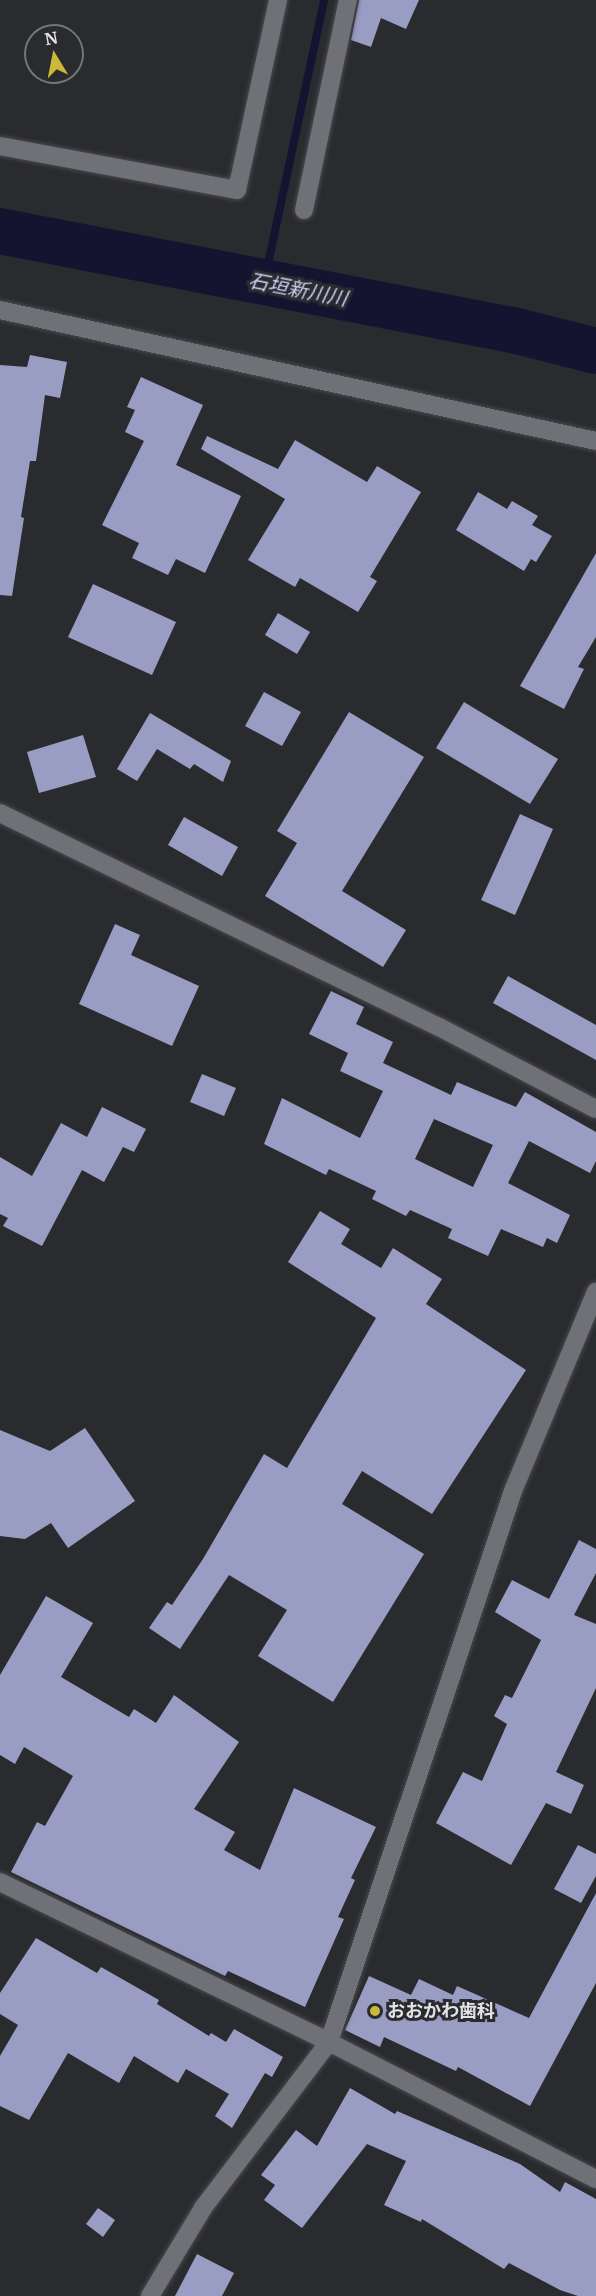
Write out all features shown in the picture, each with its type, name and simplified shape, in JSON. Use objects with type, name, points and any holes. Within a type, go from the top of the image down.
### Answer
[{"type":"street","points":[[0,146],[237,190],[278,0]]},
{"type":"street","points":[[304,210],[348,0]]},
{"type":"street","points":[[0,310],[596,441]]},
{"type":"street","points":[[0,813],[439,1027],[596,1109]]},
{"type":"street","points":[[150,2296],[203,2208],[329,2042],[513,1491],[596,1292]]},
{"type":"street","points":[[0,1882],[329,2042],[596,2179]]},
{"type":"building","points":[[359,0],[419,0],[406,29],[381,18],[371,47],[351,40]]},
{"type":"building","points":[[30,355],[67,362],[60,398],[45,395],[36,461],[30,461],[12,596],[0,595],[0,365],[27,367]]},
{"type":"building","points":[[141,377],[203,405],[176,465],[241,496],[205,573],[176,559],[168,575],[132,558],[139,543],[102,525],[144,441],[125,432],[135,410],[127,407]]},
{"type":"building","points":[[207,436],[278,469],[295,440],[367,482],[377,466],[421,492],[370,577],[377,581],[358,612],[300,578],[295,587],[248,560],[285,499],[201,449]]},
{"type":"building","points":[[478,492],[507,509],[512,501],[538,516],[532,525],[552,536],[536,562],[531,559],[524,571],[456,530]]},
{"type":"building","points":[[596,553],[596,637],[578,667],[584,669],[564,709],[520,686]]},
{"type":"building","points":[[93,584],[176,622],[152,675],[68,637]]},
{"type":"building","points":[[278,613],[310,632],[297,654],[265,635]]},
{"type":"building","points":[[264,692],[301,712],[282,746],[245,726]]},
{"type":"building","points":[[464,702],[558,759],[530,804],[436,748]]},
{"type":"building","points":[[349,712],[424,757],[342,891],[406,930],[383,967],[265,896],[297,843],[277,831]]},
{"type":"building","points":[[150,713],[231,761],[223,782],[194,764],[190,769],[157,749],[137,781],[117,769]]},
{"type":"building","points":[[83,735],[96,777],[39,793],[27,752]]},
{"type":"building","points":[[520,814],[553,829],[515,915],[481,900]]},
{"type":"building","points":[[184,817],[238,847],[222,876],[168,845]]},
{"type":"building","points":[[115,924],[140,935],[131,955],[199,986],[172,1046],[79,1004]]},
{"type":"building","points":[[508,976],[596,1025],[596,1060],[493,1003]]},
{"type":"building","points":[[331,991],[364,1007],[356,1024],[393,1042],[383,1063],[451,1095],[457,1082],[516,1107],[525,1092],[596,1132],[596,1161],[590,1173],[529,1141],[508,1183],[570,1215],[557,1243],[547,1238],[543,1247],[501,1229],[488,1256],[448,1238],[452,1229],[410,1210],[406,1216],[372,1199],[376,1191],[329,1169],[326,1175],[264,1144],[282,1098],[360,1138],[383,1091],[340,1071],[348,1053],[309,1034]],"holes":[[[434,1119],[493,1145],[473,1187],[415,1159]]]},
{"type":"building","points":[[202,1074],[236,1088],[224,1116],[190,1102]]},
{"type":"building","points":[[102,1107],[146,1129],[134,1152],[123,1147],[104,1182],[82,1170],[42,1246],[3,1226],[8,1218],[0,1214],[0,1157],[32,1176],[61,1123],[87,1137]]},
{"type":"building","points":[[320,1211],[350,1229],[341,1244],[381,1268],[393,1248],[442,1279],[426,1304],[526,1370],[432,1514],[362,1471],[342,1504],[424,1554],[333,1702],[258,1656],[287,1610],[229,1575],[180,1649],[149,1628],[167,1602],[172,1605],[203,1559],[264,1454],[287,1468],[376,1318],[288,1262]]},
{"type":"building","points":[[85,1428],[135,1501],[68,1548],[51,1523],[25,1539],[0,1536],[0,1430],[50,1451]]},
{"type":"building","points":[[579,1540],[596,1549],[596,1573],[574,1615],[596,1624],[596,1688],[556,1772],[584,1785],[571,1814],[546,1803],[511,1865],[436,1823],[463,1772],[482,1781],[507,1724],[494,1716],[505,1695],[512,1698],[541,1640],[495,1612],[512,1580],[549,1599]]},
{"type":"building","points":[[46,1596],[93,1623],[61,1677],[129,1717],[134,1709],[156,1723],[174,1695],[239,1742],[194,1809],[235,1832],[224,1850],[260,1870],[294,1788],[376,1827],[351,1878],[355,1880],[338,1917],[344,1919],[305,2007],[228,1971],[225,1976],[11,1872],[37,1822],[45,1826],[73,1776],[24,1747],[15,1764],[0,1755],[0,1675]]},
{"type":"building","points":[[578,1845],[596,1854],[596,1876],[581,1903],[554,1889]]},
{"type":"building","points":[[596,1893],[596,1983],[530,2106],[458,2067],[456,2071],[384,2037],[380,2047],[345,2030],[369,1976],[411,1995],[419,1979],[453,1995],[457,1986],[529,2018]]},
{"type":"building","points":[[36,1938],[97,1973],[101,1967],[159,2000],[157,2004],[209,2036],[211,2033],[226,2042],[234,2029],[283,2057],[272,2077],[265,2073],[232,2128],[215,2116],[229,2094],[186,2069],[178,2083],[134,2056],[119,2083],[68,2053],[29,2120],[0,2106],[0,2056],[18,2025],[0,2014],[0,1993]]},
{"type":"building","points":[[350,2088],[395,2114],[397,2111],[520,2164],[560,2192],[565,2182],[596,2199],[596,2296],[578,2296],[560,2290],[509,2263],[504,2269],[422,2219],[421,2222],[384,2205],[406,2161],[367,2144],[302,2228],[264,2200],[275,2185],[261,2175],[296,2130],[317,2146]]},
{"type":"building","points":[[98,2208],[115,2220],[103,2237],[86,2224]]},
{"type":"building","points":[[197,2254],[234,2273],[222,2296],[175,2296]]},
{"type":"waterway","points":[[264,283],[324,0]]},
{"type":"waterway","name":"石垣新川川","points":[[0,231],[517,331],[596,351]]},
{"type":"place","name":"おおかわ歯科","points":[[375,2011]]}]
